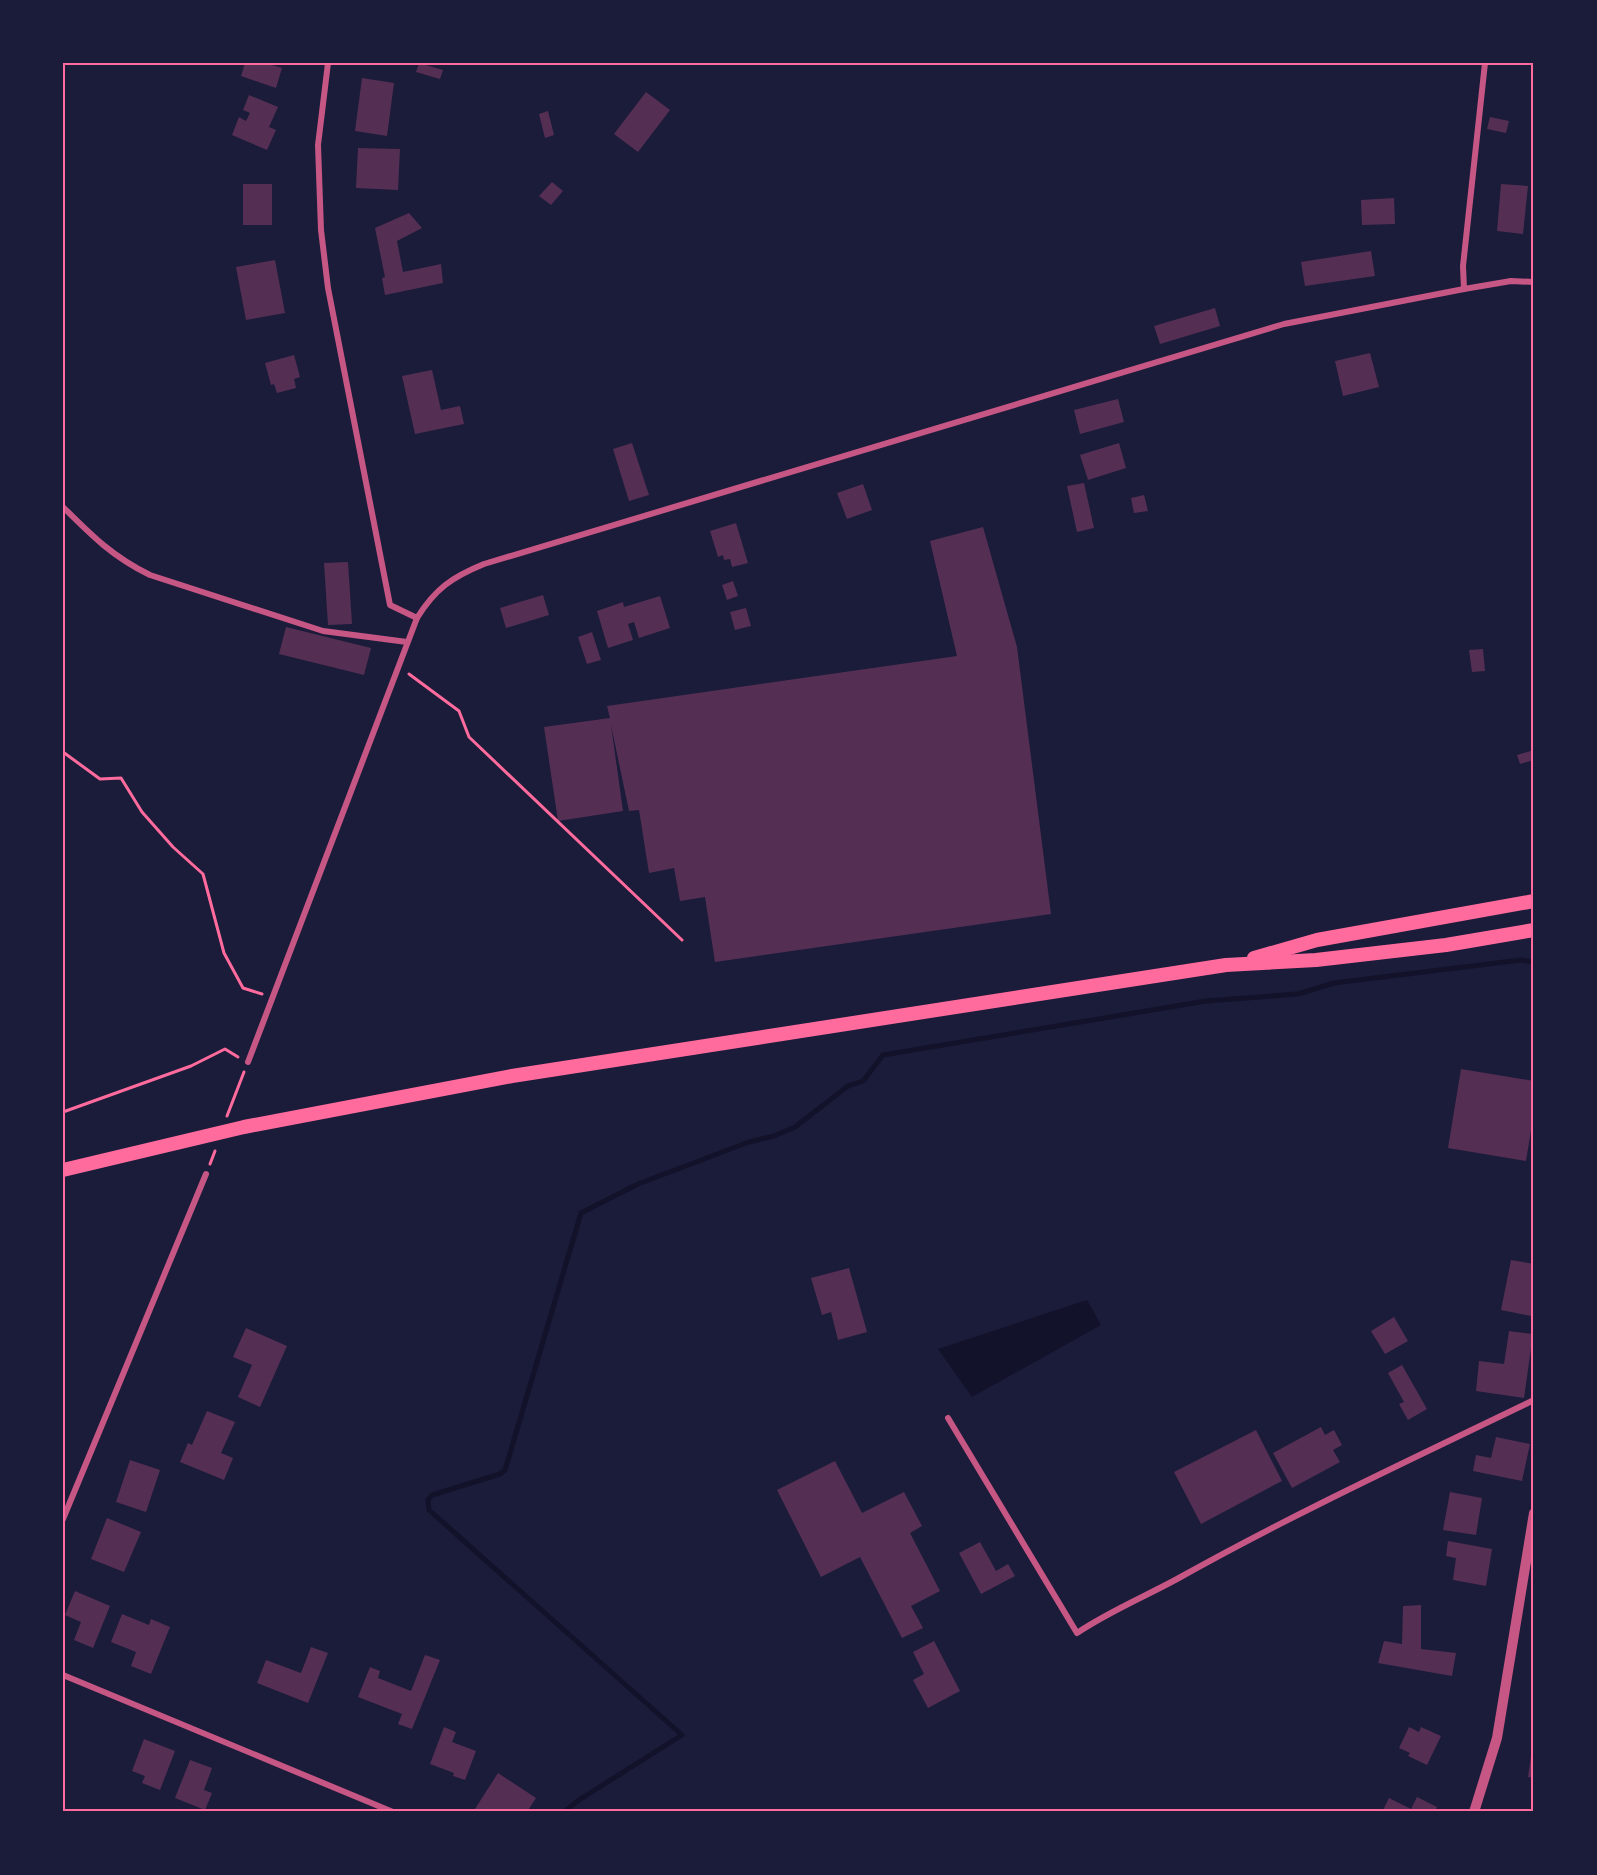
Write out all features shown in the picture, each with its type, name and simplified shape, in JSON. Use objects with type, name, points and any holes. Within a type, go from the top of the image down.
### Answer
[{"type":"main road","points":[[1226,965],[1317,940],[1534,901]]},
{"type":"main road","points":[[63,1170],[244,1127],[512,1076],[1226,965],[1340,957],[1446,945],[1534,930]]},
{"type":"street","points":[[328,63],[318,145],[321,230],[328,288],[390,605],[417,618]]},
{"type":"street","points":[[1464,289],[1463,266],[1485,63]]},
{"type":"street","points":[[248,1062],[417,618],[439,589],[461,573],[484,564],[1284,324],[1511,281],[1534,282]]},
{"type":"street","points":[[63,507],[107,550],[150,576],[323,631],[407,642]]},
{"type":"street","points":[[63,1519],[206,1174]]},
{"type":"street","points":[[948,1418],[1077,1633],[1094,1621],[1251,1538],[1534,1400]]},
{"type":"street","points":[[1474,1812],[1497,1738],[1534,1513]]},
{"type":"street","points":[[63,1675],[393,1812]]},
{"type":"path","points":[[398,665],[459,711],[469,737],[682,940]]},
{"type":"path","points":[[63,752],[100,779],[122,778],[142,812],[173,847],[203,874],[224,953],[243,988],[273,996]]},
{"type":"path","points":[[63,1112],[191,1066],[225,1049],[248,1062]]},
{"type":"shaded area","points":[[1087,1300],[1101,1325],[972,1397],[938,1349]]},
{"type":"building","points":[[245,63],[272,63],[282,68],[276,88],[241,76]]},
{"type":"building","points":[[419,63],[443,70],[440,79],[416,72]]},
{"type":"building","points":[[362,78],[394,83],[387,136],[355,131]]},
{"type":"building","points":[[646,92],[670,110],[638,152],[614,134]]},
{"type":"building","points":[[249,95],[278,107],[269,127],[276,130],[267,150],[232,135],[239,117],[246,121],[250,113],[243,110]]},
{"type":"building","points":[[548,111],[554,135],[545,138],[539,114]]},
{"type":"building","points":[[1490,117],[1509,121],[1506,133],[1487,129]]},
{"type":"building","points":[[358,148],[400,149],[398,190],[356,188]]},
{"type":"building","points":[[552,182],[563,191],[551,205],[539,196]]},
{"type":"building","points":[[243,184],[272,184],[272,225],[243,225]]},
{"type":"building","points":[[1501,184],[1528,186],[1523,234],[1497,231]]},
{"type":"building","points":[[1394,198],[1395,224],[1362,225],[1361,200]]},
{"type":"building","points":[[409,213],[422,228],[397,241],[403,272],[441,264],[443,283],[385,295],[382,278],[385,277],[375,228]]},
{"type":"building","points":[[1371,251],[1375,276],[1305,286],[1301,262]]},
{"type":"building","points":[[275,260],[285,313],[246,320],[236,267]]},
{"type":"building","points":[[1215,308],[1220,326],[1160,344],[1154,326]]},
{"type":"building","points":[[1370,353],[1379,387],[1343,396],[1335,361]]},
{"type":"building","points":[[294,355],[300,377],[294,379],[296,388],[277,393],[274,384],[271,385],[265,363]]},
{"type":"building","points":[[432,370],[441,410],[460,406],[464,424],[415,434],[402,376]]},
{"type":"building","points":[[1118,399],[1124,422],[1080,434],[1074,410]]},
{"type":"building","points":[[632,443],[649,495],[629,501],[613,449]]},
{"type":"building","points":[[1119,443],[1126,468],[1088,480],[1080,455]]},
{"type":"building","points":[[1084,483],[1094,528],[1077,532],[1067,486]]},
{"type":"building","points":[[863,484],[872,510],[847,519],[837,493]]},
{"type":"building","points":[[1144,495],[1148,511],[1134,513],[1131,498]]},
{"type":"building","points":[[736,523],[748,563],[732,567],[730,559],[724,560],[723,555],[718,557],[710,531]]},
{"type":"building","points":[[983,527],[1017,647],[1051,914],[715,962],[705,897],[680,901],[674,868],[649,873],[639,810],[629,811],[611,725],[623,811],[558,821],[544,727],[610,718],[607,706],[957,656],[930,541]]},
{"type":"building","points":[[348,562],[352,624],[328,625],[324,563]]},
{"type":"building","points":[[733,581],[738,596],[727,600],[722,585]]},
{"type":"building","points":[[543,595],[549,615],[506,628],[500,608]]},
{"type":"building","points":[[660,596],[670,628],[639,638],[634,622],[628,624],[633,640],[608,648],[597,611],[623,602],[624,607]]},
{"type":"building","points":[[746,608],[751,626],[735,630],[730,612]]},
{"type":"building","points":[[286,627],[371,648],[364,675],[279,654]]},
{"type":"building","points":[[592,632],[601,660],[587,664],[578,637]]},
{"type":"building","points":[[1483,649],[1485,671],[1472,672],[1469,650]]},
{"type":"building","points":[[1534,750],[1534,760],[1520,764],[1517,755]]},
{"type":"building","points":[[1461,1069],[1534,1081],[1534,1112],[1526,1161],[1448,1148]]},
{"type":"building","points":[[1511,1260],[1534,1264],[1534,1299],[1531,1316],[1501,1310]]},
{"type":"building","points":[[849,1268],[867,1332],[838,1340],[831,1312],[822,1315],[811,1278]]},
{"type":"building","points":[[1394,1317],[1408,1341],[1385,1354],[1371,1331]]},
{"type":"building","points":[[246,1328],[287,1346],[260,1407],[238,1397],[252,1365],[233,1357]]},
{"type":"building","points":[[1509,1331],[1533,1334],[1524,1398],[1476,1391],[1479,1361],[1504,1364]]},
{"type":"building","points":[[1402,1365],[1427,1409],[1408,1420],[1399,1404],[1404,1402],[1388,1373]]},
{"type":"building","points":[[207,1411],[235,1422],[221,1453],[233,1458],[224,1480],[180,1462],[188,1443],[192,1445]]},
{"type":"building","points":[[1321,1427],[1325,1435],[1334,1430],[1342,1445],[1333,1450],[1340,1462],[1292,1488],[1273,1453]]},
{"type":"building","points":[[1256,1430],[1282,1481],[1201,1524],[1174,1472]]},
{"type":"building","points":[[1496,1437],[1530,1444],[1522,1481],[1473,1471],[1476,1455],[1491,1458]]},
{"type":"building","points":[[130,1460],[160,1470],[146,1512],[116,1502]]},
{"type":"building","points":[[835,1461],[862,1513],[904,1492],[922,1526],[910,1533],[940,1591],[911,1606],[923,1628],[902,1638],[860,1557],[821,1577],[777,1490]]},
{"type":"building","points":[[1450,1492],[1482,1498],[1476,1535],[1443,1530]]},
{"type":"building","points":[[107,1518],[141,1532],[124,1572],[91,1559]]},
{"type":"building","points":[[1448,1541],[1492,1549],[1486,1586],[1453,1580],[1456,1558],[1446,1556]]},
{"type":"building","points":[[980,1542],[996,1571],[1008,1564],[1015,1576],[981,1594],[959,1553]]},
{"type":"building","points":[[75,1591],[110,1606],[93,1648],[74,1640],[81,1622],[65,1615]]},
{"type":"building","points":[[1421,1605],[1421,1649],[1456,1653],[1452,1676],[1378,1663],[1384,1641],[1402,1644],[1403,1606]]},
{"type":"building","points":[[122,1614],[149,1625],[151,1619],[170,1627],[151,1674],[131,1666],[136,1652],[111,1642]]},
{"type":"building","points":[[934,1641],[960,1691],[928,1708],[913,1680],[924,1674],[913,1652]]},
{"type":"building","points":[[311,1647],[328,1653],[308,1703],[257,1683],[266,1660],[301,1673]]},
{"type":"building","points":[[425,1655],[440,1660],[412,1729],[398,1724],[402,1714],[358,1697],[370,1667],[380,1671],[378,1678],[411,1691]]},
{"type":"building","points":[[444,1727],[456,1732],[452,1742],[476,1751],[465,1780],[430,1764]]},
{"type":"building","points":[[1409,1727],[1419,1732],[1421,1727],[1441,1736],[1427,1765],[1408,1756],[1410,1753],[1399,1748]]},
{"type":"building","points":[[144,1739],[175,1751],[160,1790],[142,1783],[145,1776],[132,1771]]},
{"type":"building","points":[[1534,1742],[1534,1778],[1528,1777]]},
{"type":"building","points":[[190,1760],[212,1768],[204,1790],[212,1793],[205,1810],[175,1798]]},
{"type":"building","points":[[498,1773],[536,1798],[527,1812],[473,1812]]},
{"type":"building","points":[[1417,1797],[1437,1807],[1435,1812],[1382,1812],[1389,1798],[1411,1809]]},
{"type":"waterway","points":[[564,1812],[579,1800],[682,1735],[429,1510],[428,1500],[432,1495],[500,1474],[505,1470],[581,1213],[638,1184],[795,1127],[848,1086],[863,1081],[883,1055],[1206,1001],[1298,994],[1334,983],[1521,960],[1534,962]]}]
